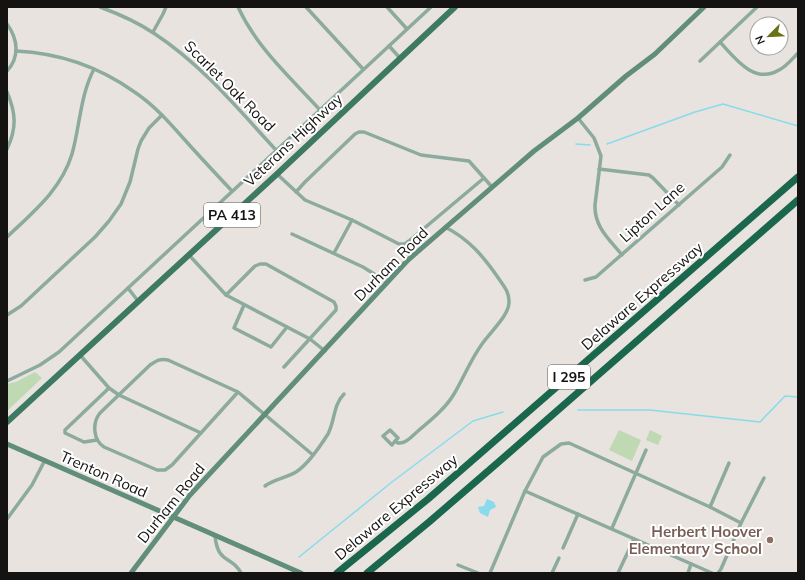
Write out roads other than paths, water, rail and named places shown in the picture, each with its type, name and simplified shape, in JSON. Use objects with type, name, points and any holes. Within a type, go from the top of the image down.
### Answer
[{"type":"highway","name":"Delaware Expressway","points":[[337,573],[428,499],[798,177]]},
{"type":"highway","name":"Delaware Expressway","points":[[367,573],[466,490],[798,200]]},
{"type":"main road","name":"Veterans Highway","points":[[7,422],[277,174],[455,7]]},
{"type":"main road","name":"Durham Road","points":[[131,573],[190,496],[408,260],[534,151],[578,118],[626,76],[655,54],[704,7]]},
{"type":"main road","name":"Trenton Road","points":[[7,444],[301,573]]},
{"type":"street","name":"Scarlet Oak Road","points":[[100,7],[118,14],[153,32],[184,55],[204,73],[276,150]]},
{"type":"street","points":[[153,32],[164,14],[166,7]]},
{"type":"street","points":[[238,7],[261,46],[320,110]]},
{"type":"street","points":[[306,7],[363,70]]},
{"type":"street","points":[[387,7],[407,29]]},
{"type":"street","points":[[7,381],[40,365],[59,352],[431,7]]},
{"type":"street","points":[[700,61],[757,7]]},
{"type":"street","points":[[7,24],[15,37],[16,51],[15,60],[7,71]]},
{"type":"street","points":[[720,42],[742,66],[749,71],[759,74],[771,74],[780,70],[798,53]]},
{"type":"street","points":[[389,46],[400,58]]},
{"type":"street","points":[[16,51],[65,58],[107,75],[134,92],[162,115],[232,191]]},
{"type":"street","points":[[7,237],[46,200],[65,172],[75,142],[82,98],[94,69]]},
{"type":"street","points":[[7,92],[13,109],[15,124],[14,132],[7,149]]},
{"type":"street","points":[[7,315],[21,306],[109,221],[121,204],[130,182],[141,141],[149,128],[162,115]]},
{"type":"street","points":[[578,118],[594,138],[600,150],[601,156],[594,213],[601,230],[622,255]]},
{"type":"street","points":[[296,192],[355,134],[359,132],[364,132],[421,154],[469,161],[492,187]]},
{"type":"street","name":"Lipton Lane","points":[[585,280],[596,277],[622,255],[722,167],[730,155]]},
{"type":"street","points":[[599,169],[649,175],[679,205]]},
{"type":"street","points":[[277,174],[306,200],[352,220],[399,244],[405,244],[484,178]]},
{"type":"street","points":[[334,253],[352,220]]},
{"type":"street","points":[[396,441],[400,443],[407,440],[444,407],[454,394],[471,360],[508,310],[508,294],[488,263],[474,246],[462,236],[445,227]]},
{"type":"street","points":[[292,234],[363,267],[387,282]]},
{"type":"street","points":[[189,255],[226,295],[310,339],[325,351]]},
{"type":"street","points":[[226,295],[256,266],[266,264],[334,302],[336,310],[284,367]]},
{"type":"street","points":[[128,288],[138,301]]},
{"type":"street","points":[[244,305],[234,328],[271,347],[287,327]]},
{"type":"street","points":[[80,354],[109,388],[201,433]]},
{"type":"street","points":[[238,392],[172,465],[165,470],[157,470],[104,447],[97,440],[95,434],[96,418],[100,413],[150,365],[163,359],[238,392],[246,397],[265,416],[313,455]]},
{"type":"street","points":[[97,440],[84,442],[66,433],[65,430],[109,388]]},
{"type":"street","points":[[264,486],[275,480],[297,472],[313,455],[327,434],[333,421],[336,405],[344,394]]},
{"type":"street","points":[[490,573],[525,491],[543,457],[561,444],[569,443],[710,507],[741,523]]},
{"type":"street","points":[[612,528],[646,450]]},
{"type":"street","points":[[7,519],[32,485],[45,460]]},
{"type":"street","points":[[710,507],[729,463]]},
{"type":"street","points":[[718,573],[764,478]]},
{"type":"street","points":[[525,491],[712,573]]},
{"type":"street","points":[[563,548],[578,514]]},
{"type":"street","points":[[215,536],[216,545],[220,554],[234,565],[241,573]]},
{"type":"street","points":[[618,573],[634,539]]},
{"type":"street","points":[[552,573],[559,558]]},
{"type":"street","points":[[458,564],[478,573]]},
{"type":"street","points":[[688,573],[692,564]]},
{"type":"water","points":[[487,499],[494,502],[496,507],[490,510],[488,517],[480,513],[478,507],[484,506]]},
{"type":"waterway","points":[[607,144],[695,112],[723,104],[798,126]]},
{"type":"waterway","points":[[576,144],[590,145]]},
{"type":"waterway","points":[[578,410],[650,410],[760,422],[785,396],[798,397]]},
{"type":"waterway","points":[[299,557],[392,482],[473,421],[503,412]]},
{"type":"place","name":"Herbert Hoover Elementary School","points":[[770,540]]}]
